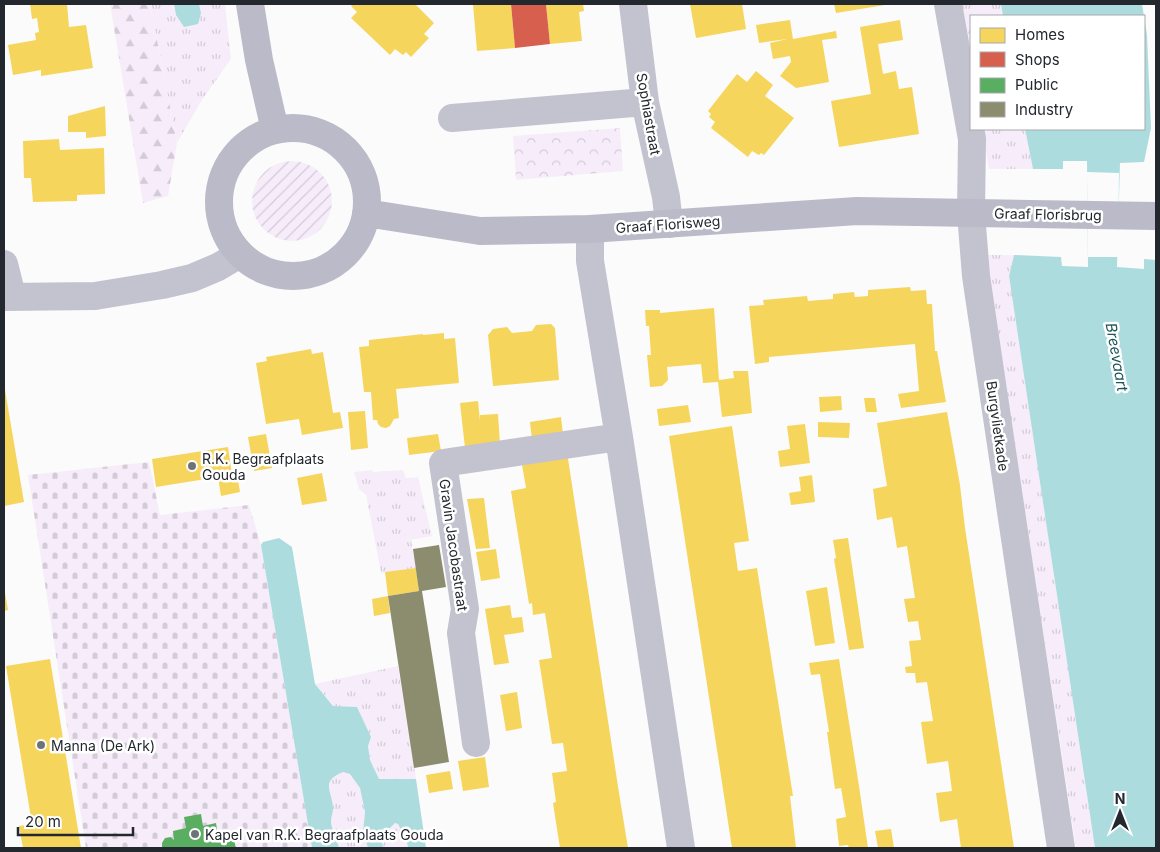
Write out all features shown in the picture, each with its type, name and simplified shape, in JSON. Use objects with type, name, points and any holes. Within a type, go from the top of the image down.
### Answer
[{"type":"main road","points":[[250,4],[259,60],[275,130]]},
{"type":"main road","points":[[289,127],[318,132],[331,138],[353,158],[365,185],[366,213],[362,229],[354,243],[344,256],[331,266],[316,273],[300,276],[284,275],[268,271],[253,264],[232,245],[221,220],[219,195],[221,182],[226,169],[241,148],[257,137],[289,127]]},
{"type":"main road","name":"Graaf Florisweg","points":[[366,213],[480,231],[590,229],[857,212],[971,213]]},
{"type":"main road","name":"Graaf Florisbrug","points":[[971,213],[1156,216]]},
{"type":"street","name":"Sophiastraat","points":[[633,4],[645,102],[666,198],[669,224]]},
{"type":"street","name":"Burgvlietkade","points":[[948,4],[970,128]]},
{"type":"street","points":[[452,118],[645,102]]},
{"type":"street","name":"Burgvlietkade","points":[[970,130],[972,139],[971,213],[978,285],[1061,848]]},
{"type":"street","points":[[590,229],[590,260],[619,437],[681,848]]},
{"type":"street","points":[[4,264],[8,296],[95,296],[192,278],[218,267],[240,254]]},
{"type":"street","name":"Gravin Jacobastraat","points":[[476,744],[461,633],[466,609],[443,463],[619,437]]},
{"type":"green space","points":[[110,4],[150,4],[177,143],[168,196],[143,203]]},
{"type":"green space","points":[[150,4],[174,4],[176,15],[201,13],[199,4],[225,4],[231,59],[202,100],[177,143]]},
{"type":"green space","points":[[960,4],[1001,4],[1003,15],[970,15],[970,62]]},
{"type":"green space","points":[[620,128],[623,171],[516,180],[513,136]]},
{"type":"green space","points":[[982,130],[1025,130],[1033,169],[989,169]]},
{"type":"green space","points":[[292,161],[307,164],[320,173],[329,186],[332,201],[329,216],[320,229],[307,238],[292,241],[277,238],[264,229],[255,216],[252,201],[255,186],[264,173],[277,164]]},
{"type":"green space","points":[[986,255],[1014,255],[1009,276],[1095,848],[1076,848]]},
{"type":"green space","points":[[149,462],[160,515],[249,505],[261,545],[312,848],[86,848],[28,475]]},
{"type":"green space","points":[[372,470],[373,472],[403,470],[406,478],[418,477],[432,536],[411,540],[416,568],[381,573],[366,495],[359,489],[354,472]]},
{"type":"green space","points":[[398,666],[416,779],[379,779],[370,760],[368,746],[315,684]]},
{"type":"green space","points":[[343,772],[350,774],[360,788],[365,812],[363,832],[368,848],[339,848],[333,831],[331,821],[333,809],[329,784],[331,780]]},
{"type":"green space","points":[[395,823],[398,824],[407,841],[408,848],[383,848],[381,834],[383,829],[390,828]]},
{"type":"water","points":[[174,4],[199,4],[201,13],[198,24],[184,27],[176,15]]},
{"type":"water","points":[[1001,4],[1142,4],[1144,15],[1003,15]]},
{"type":"water","name":"Breevaart","points":[[1145,22],[1151,128],[1144,162],[1120,163],[1117,267],[1144,269],[1144,259],[1156,260],[1156,848],[1095,848],[1009,276],[1014,255],[1061,257],[1062,266],[1088,267],[1087,161],[1063,161],[1063,169],[1033,169],[1025,130],[1145,130]]},
{"type":"water","points":[[279,538],[292,547],[315,684],[333,706],[357,707],[371,737],[368,746],[370,760],[379,779],[416,779],[426,848],[408,848],[407,841],[398,824],[395,823],[390,828],[383,829],[381,834],[383,848],[368,848],[363,832],[365,812],[360,788],[350,774],[343,772],[331,779],[329,783],[333,809],[331,824],[339,848],[312,848],[261,545],[263,542]]},
{"type":"pier","points":[[1087,172],[1119,173],[1118,257],[1088,257]]},
{"type":"building: Homes","points":[[30,4],[67,4],[69,27],[86,25],[93,68],[41,76],[41,70],[13,75],[8,45],[36,40],[35,33],[39,32],[37,18],[32,19]]},
{"type":"building: Homes","points":[[353,4],[415,4],[434,23],[424,34],[429,38],[411,57],[406,52],[403,55],[395,49],[390,55],[351,18],[357,12],[351,6]]},
{"type":"building: Homes","points":[[473,4],[511,4],[515,48],[477,51]]},
{"type":"building: Homes","points":[[546,4],[583,4],[584,11],[579,12],[582,41],[550,44]]},
{"type":"building: Homes","points":[[690,4],[742,4],[746,29],[696,38]]},
{"type":"building: Homes","points":[[834,4],[885,4],[885,5],[836,13]]},
{"type":"building: Homes","points":[[790,20],[793,39],[836,31],[837,38],[822,40],[829,82],[796,88],[780,76],[791,62],[790,56],[773,59],[770,43],[787,39],[759,43],[756,25]]},
{"type":"building: Homes","points":[[900,20],[903,40],[878,44],[883,74],[896,71],[899,89],[912,87],[919,134],[839,147],[831,101],[871,94],[860,27]]},
{"type":"building: Homes","points":[[756,71],[773,85],[765,96],[794,118],[764,155],[761,153],[759,155],[752,151],[748,157],[711,128],[715,122],[709,117],[711,114],[708,111],[737,74],[747,82]]},
{"type":"building: Homes","points":[[105,106],[106,136],[86,138],[86,132],[68,132],[68,116]]},
{"type":"building: Homes","points":[[59,139],[60,150],[104,148],[105,194],[77,195],[77,201],[33,202],[31,178],[24,178],[23,141]]},
{"type":"building: Homes","points":[[910,287],[911,291],[926,290],[927,304],[932,304],[935,351],[937,351],[946,402],[901,408],[898,394],[919,391],[915,344],[769,357],[769,362],[755,364],[749,306],[764,305],[763,300],[807,296],[808,301],[833,299],[833,294],[854,292],[855,297],[868,296],[868,290]]},
{"type":"building: Homes","points":[[714,308],[719,380],[734,378],[733,371],[748,371],[752,413],[722,417],[718,382],[703,383],[701,364],[667,367],[668,380],[662,386],[650,387],[647,355],[651,355],[649,326],[646,326],[645,310],[660,310],[660,313]]},
{"type":"building: Homes","points":[[551,324],[555,328],[559,380],[493,386],[488,335],[493,329],[507,327],[512,333],[532,331],[536,325]]},
{"type":"building: Homes","points":[[444,333],[444,339],[455,338],[459,383],[396,389],[399,418],[394,419],[390,426],[386,428],[381,427],[377,420],[373,420],[371,392],[364,392],[359,347],[369,346],[369,340]]},
{"type":"building: Homes","points":[[311,349],[312,354],[323,352],[333,413],[340,412],[343,428],[302,435],[299,419],[266,424],[256,363],[267,361],[266,357]]},
{"type":"building: Homes","points":[[4,384],[24,502],[4,506]]},
{"type":"building: Homes","points":[[841,396],[842,410],[820,412],[819,397]]},
{"type":"building: Homes","points":[[864,398],[875,398],[877,412],[866,412]]},
{"type":"building: Homes","points":[[478,401],[480,421],[480,415],[498,414],[500,444],[465,448],[460,403]]},
{"type":"building: Homes","points":[[688,405],[691,422],[659,426],[657,409]]},
{"type":"building: Homes","points":[[365,411],[368,448],[351,450],[348,412]]},
{"type":"building: Homes","points":[[947,412],[960,485],[1014,848],[961,848],[957,819],[940,822],[936,793],[952,791],[948,761],[927,764],[921,722],[933,721],[927,682],[916,683],[915,673],[906,673],[905,667],[912,666],[909,641],[921,640],[918,621],[908,622],[904,599],[915,598],[907,546],[897,548],[892,517],[877,520],[873,489],[887,486],[877,423]]},
{"type":"building: Homes","points":[[561,417],[563,434],[532,440],[530,422]]},
{"type":"building: Homes","points":[[818,422],[850,423],[849,438],[818,437]]},
{"type":"building: Homes","points":[[805,424],[810,463],[780,467],[778,451],[790,449],[787,426]]},
{"type":"building: Homes","points":[[732,426],[749,541],[734,543],[738,571],[757,568],[793,796],[790,796],[796,848],[732,848],[669,436]]},
{"type":"building: Homes","points":[[266,434],[272,468],[254,471],[248,437]]},
{"type":"building: Homes","points":[[438,434],[441,451],[409,455],[407,438]]},
{"type":"building: Homes","name":"R.K. Begraafplaats Gouda","points":[[228,447],[232,475],[237,474],[240,492],[221,496],[218,477],[156,487],[152,459]]},
{"type":"building: Homes","points":[[567,452],[628,848],[560,848],[553,803],[556,802],[552,773],[567,771],[563,743],[552,744],[539,660],[552,658],[545,613],[533,615],[532,603],[529,604],[511,491],[526,488],[521,459]]},
{"type":"building: Homes","points":[[322,473],[327,501],[302,505],[297,478]]},
{"type":"building: Homes","points":[[812,475],[815,502],[791,505],[789,493],[801,491],[799,477]]},
{"type":"building: Homes","points":[[484,498],[490,548],[476,549],[467,499]]},
{"type":"building: Homes","points":[[848,538],[864,648],[849,650],[834,559],[836,558],[833,540]]},
{"type":"building: Homes","points":[[496,549],[500,578],[481,581],[476,552]]},
{"type":"building: Homes","points":[[416,568],[419,591],[388,596],[385,572]]},
{"type":"building: Homes","points":[[4,587],[8,610],[4,611]]},
{"type":"building: Homes","points":[[827,587],[835,643],[815,646],[806,591]]},
{"type":"building: Homes","points":[[388,596],[390,613],[374,616],[372,599]]},
{"type":"building: Homes","points":[[510,605],[512,618],[522,617],[524,632],[504,635],[509,663],[494,665],[485,609]]},
{"type":"building: Homes","name":"Manna (De Ark)","points":[[50,659],[81,848],[23,848],[19,826],[32,824],[6,666]]},
{"type":"building: Homes","points":[[839,659],[868,848],[849,848],[848,845],[839,846],[836,819],[846,817],[841,788],[835,789],[820,674],[811,675],[809,663]]},
{"type":"building: Homes","points":[[517,692],[522,728],[506,731],[500,695]]},
{"type":"building: Homes","points":[[485,757],[489,787],[463,791],[458,761]]},
{"type":"building: Homes","points":[[450,771],[453,789],[429,793],[426,775]]},
{"type":"building: Homes","points":[[891,829],[894,848],[878,848],[875,831]]},
{"type":"building: Shops","points":[[511,4],[546,4],[550,44],[515,48]]},
{"type":"building: Public","name":"Kapel van R.K. Begraafplaats Gouda","points":[[201,814],[203,826],[216,823],[219,842],[234,840],[236,848],[162,848],[165,838],[171,837],[174,840],[173,831],[186,828],[184,817]]},
{"type":"building: Industry","points":[[439,545],[446,587],[422,591],[449,762],[414,768],[388,596],[419,591],[413,549]]},
{"type":"place","name":"R.K. Begraafplaats Gouda","points":[[192,466]]},
{"type":"place","name":"Manna (De Ark)","points":[[41,745]]},
{"type":"place","name":"Kapel van R.K. Begraafplaats Gouda","points":[[195,834]]}]
